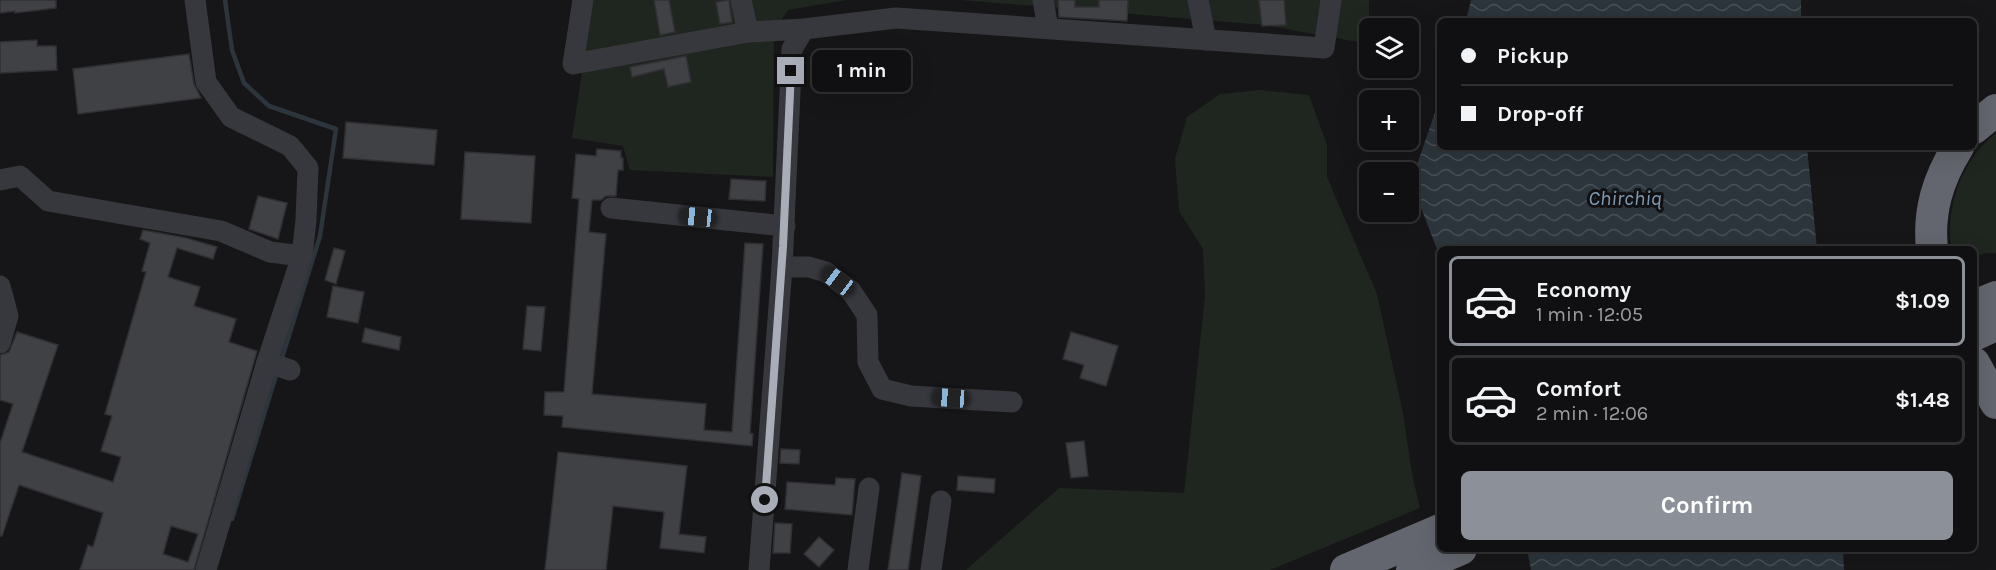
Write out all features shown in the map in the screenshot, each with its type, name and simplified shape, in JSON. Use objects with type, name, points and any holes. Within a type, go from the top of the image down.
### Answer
[{"type":"highway","points":[[1977,126],[1996,110]]},
{"type":"highway","points":[[1932,246],[1931,224],[1934,202],[1940,181],[1956,150]]},
{"type":"highway","points":[[1977,329],[1989,307]]},
{"type":"highway","points":[[1977,368],[1996,403]]},
{"type":"highway","points":[[1346,570],[1424,551]]},
{"type":"street","points":[[195,0],[206,82],[231,117],[290,146],[308,168],[302,256],[267,363],[206,570]]},
{"type":"street","points":[[583,0],[573,64],[748,32],[804,28],[894,9],[1048,28],[1324,48],[1331,0]]},
{"type":"street","points":[[741,0],[748,32]]},
{"type":"street","points":[[1043,0],[1048,28]]},
{"type":"street","points":[[1198,0],[1206,40]]},
{"type":"street","points":[[759,570],[785,226],[792,49],[804,28]]},
{"type":"street","points":[[0,180],[21,176],[48,201],[221,231],[270,252],[302,256]]},
{"type":"street","points":[[611,208],[785,226]]},
{"type":"street","points":[[782,267],[809,267],[826,272],[851,291],[867,315],[868,362],[882,389],[911,396],[1012,402]]},
{"type":"street","points":[[0,286],[8,315],[0,343]]},
{"type":"street","points":[[267,363],[290,370]]},
{"type":"street","points":[[858,570],[869,488]]},
{"type":"street","points":[[931,570],[941,501]]},
{"type":"shaded area","points":[[593,0],[847,0],[788,10],[774,31],[773,177],[630,170],[623,146],[572,138]]},
{"type":"shaded area","points":[[960,0],[1369,0],[1369,18],[1359,18],[1359,42],[1265,25]]},
{"type":"shaded area","points":[[1260,90],[1309,95],[1327,145],[1327,177],[1377,294],[1403,413],[1412,474],[1420,508],[1270,570],[966,570],[1059,488],[1184,493],[1205,296],[1203,249],[1179,211],[1175,159],[1187,117],[1220,94]]},
{"type":"shaded area","points":[[1996,133],[1996,253],[1977,256],[1977,246],[1951,246],[1951,216],[1958,185],[1973,157]]},
{"type":"water","points":[[1471,0],[1801,0],[1801,18],[1467,18]]},
{"type":"water","name":"Chirchiq","points":[[1437,107],[1437,150],[1807,150],[1817,246],[1437,246],[1437,249],[1419,203],[1418,162]]},
{"type":"water","points":[[1528,552],[1843,552],[1844,570],[1531,570]]},
{"type":"building","points":[[0,0],[56,0],[56,8],[0,13]]},
{"type":"building","points":[[654,0],[669,0],[675,32],[660,35]]},
{"type":"building","points":[[729,0],[732,22],[720,24],[716,2]]},
{"type":"building","points":[[1058,0],[1075,0],[1075,7],[1099,7],[1099,0],[1128,0],[1127,21],[1059,17]]},
{"type":"building","points":[[1259,0],[1284,0],[1286,25],[1262,26]]},
{"type":"building","points":[[37,40],[37,46],[56,46],[57,70],[0,73],[0,42]]},
{"type":"building","points":[[189,54],[194,84],[201,98],[78,114],[73,69]]},
{"type":"building","points":[[686,56],[691,82],[668,87],[664,69],[632,77],[630,67]]},
{"type":"building","points":[[346,122],[437,130],[434,165],[343,158]]},
{"type":"building","points":[[597,149],[621,151],[623,170],[618,170],[616,196],[592,200],[589,232],[606,234],[592,394],[706,404],[704,430],[732,432],[745,243],[763,244],[750,433],[753,434],[752,446],[562,427],[563,416],[544,415],[545,392],[564,392],[579,199],[572,198],[576,154],[596,156]]},
{"type":"building","points":[[465,152],[535,156],[531,223],[461,219]]},
{"type":"building","points":[[731,179],[766,181],[765,201],[729,199]]},
{"type":"building","points":[[258,196],[287,203],[278,239],[249,229]]},
{"type":"building","points":[[143,230],[186,238],[217,247],[213,259],[177,248],[168,277],[200,287],[194,306],[236,319],[229,342],[257,351],[194,570],[80,570],[88,545],[93,547],[103,513],[19,485],[2,536],[0,536],[0,443],[13,404],[0,400],[0,355],[9,352],[17,332],[58,345],[22,452],[113,482],[121,457],[101,451],[112,416],[105,414],[146,272],[142,271],[150,243],[140,239]],"holes":[[[171,526],[198,534],[188,562],[163,554]]]},
{"type":"building","points":[[334,248],[345,251],[336,284],[325,280]]},
{"type":"building","points":[[333,286],[364,292],[358,323],[327,317]]},
{"type":"building","points":[[527,306],[545,307],[541,351],[523,349]]},
{"type":"building","points":[[365,328],[401,337],[399,350],[362,342]]},
{"type":"building","points":[[1071,332],[1118,346],[1106,386],[1080,378],[1084,365],[1063,359]]},
{"type":"building","points":[[1084,441],[1088,476],[1071,478],[1066,443]]},
{"type":"building","points":[[781,449],[800,450],[799,464],[780,463]]},
{"type":"building","points":[[558,452],[687,466],[679,534],[706,537],[704,553],[660,548],[664,512],[613,506],[606,570],[545,570]]},
{"type":"building","points":[[902,473],[921,476],[908,570],[888,570]]},
{"type":"building","points":[[958,476],[995,479],[994,493],[957,490]]},
{"type":"building","points":[[836,478],[855,479],[852,515],[785,509],[787,482],[835,485]]},
{"type":"building","points":[[775,523],[792,524],[790,553],[773,553]]},
{"type":"building","points":[[819,537],[834,550],[819,567],[804,554]]},
{"type":"waterway","points":[[225,0],[232,50],[244,83],[269,106],[336,129],[320,236],[281,361]]},
{"type":"waterway","points":[[232,519],[277,372]]},
{"type":"route","points":[[765,500],[783,246],[791,71]]}]
